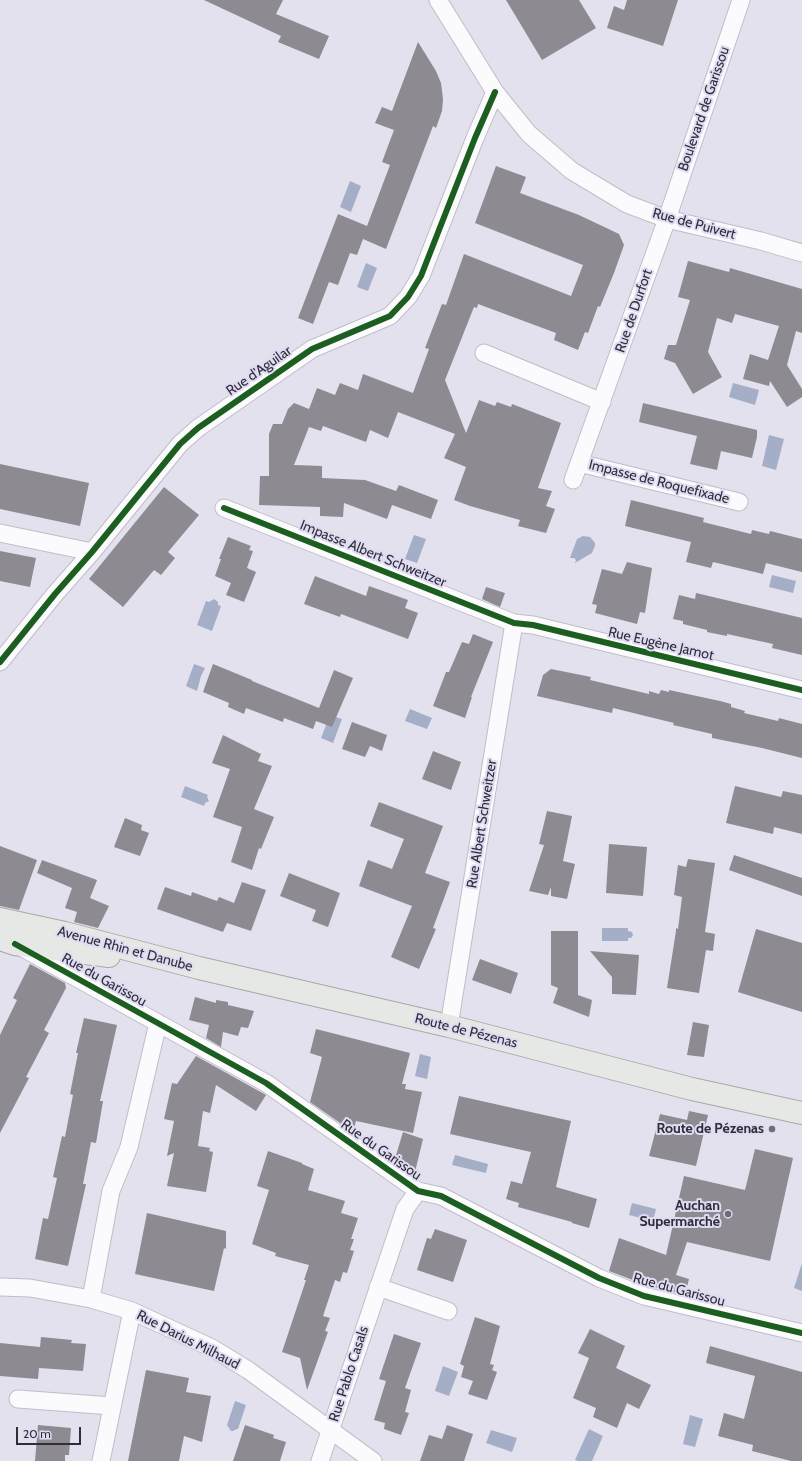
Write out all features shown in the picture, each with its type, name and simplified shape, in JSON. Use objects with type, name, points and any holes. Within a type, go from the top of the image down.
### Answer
[{"type":"main road","name":"Avenue Rhin et Danube","points":[[0,919],[66,933],[199,968]]},
{"type":"main road","name":"Avenue Rhin et Danube","points":[[8,942],[199,968]]},
{"type":"main road","name":"Route de Pézenas","points":[[199,968],[449,1026],[692,1089],[802,1113]]},
{"type":"street","name":"Rue de Puivert","points":[[438,0],[494,92],[529,134],[572,171],[627,204],[666,219],[762,241],[802,253]]},
{"type":"street","name":"Boulevard de Garissou","points":[[666,219],[742,0]]},
{"type":"street","name":"Rue d'Aguilar","points":[[0,662],[180,444],[198,428],[312,348],[390,316],[408,298],[421,276],[494,92]]},
{"type":"street","name":"Rue de Durfort","points":[[573,480],[666,219]]},
{"type":"street","points":[[484,353],[602,402]]},
{"type":"street","name":"Impasse de Roquefixade","points":[[579,462],[739,502]]},
{"type":"street","name":"Impasse Albert Schweitzer","points":[[224,508],[514,623]]},
{"type":"street","points":[[0,533],[92,552]]},
{"type":"street","name":"Rue Eugène Jamot","points":[[514,623],[533,626],[802,690]]},
{"type":"street","name":"Rue Albert Schweitzer","points":[[449,1026],[514,623]]},
{"type":"street","name":"Rue du Garissou","points":[[8,942],[266,1083],[418,1191],[441,1196],[599,1278],[644,1296],[802,1333]]},
{"type":"street","points":[[91,1298],[111,1191],[129,1147],[158,1023]]},
{"type":"street","name":"Rue Pablo Casals","points":[[320,1461],[405,1209],[418,1191]]},
{"type":"street","name":"Rue Darius Milhaud","points":[[0,1287],[30,1288],[91,1298],[132,1311],[212,1348],[248,1370],[373,1461]]},
{"type":"street","points":[[378,1287],[448,1311]]},
{"type":"street","points":[[101,1461],[132,1311]]},
{"type":"street","points":[[18,1399],[112,1406]]},
{"type":"water","points":[[350,181],[361,186],[351,212],[340,207]]},
{"type":"water","points":[[366,263],[377,268],[368,291],[357,287]]},
{"type":"water","points":[[733,383],[759,390],[755,405],[729,397]]},
{"type":"water","points":[[769,435],[784,439],[776,470],[762,466]]},
{"type":"water","points":[[414,535],[426,539],[417,563],[405,559]]},
{"type":"water","points":[[583,536],[590,537],[595,543],[595,546],[592,553],[575,563],[576,560],[574,558],[570,558],[577,539]]},
{"type":"water","points":[[772,575],[796,581],[793,593],[769,587]]},
{"type":"water","points":[[214,599],[218,602],[218,605],[221,606],[212,631],[197,625],[206,601],[209,602]]},
{"type":"water","points":[[194,664],[205,668],[197,691],[186,686]]},
{"type":"water","points":[[410,709],[432,718],[427,729],[405,721]]},
{"type":"water","points":[[330,715],[342,719],[333,743],[321,738]]},
{"type":"water","points":[[185,786],[208,795],[207,797],[209,801],[205,803],[204,806],[181,797]]},
{"type":"water","points":[[602,928],[628,928],[628,931],[632,932],[633,935],[631,938],[628,938],[628,941],[602,941]]},
{"type":"water","points":[[420,1054],[431,1057],[427,1079],[415,1076]]},
{"type":"water","points":[[455,1155],[488,1164],[486,1173],[452,1165]]},
{"type":"water","points":[[632,1203],[656,1209],[653,1221],[629,1215]]},
{"type":"water","points":[[802,1263],[802,1291],[794,1288]]},
{"type":"water","points":[[443,1366],[458,1372],[449,1396],[435,1391]]},
{"type":"water","points":[[235,1401],[246,1405],[238,1429],[231,1431],[227,1425]]},
{"type":"water","points":[[690,1415],[703,1419],[695,1447],[683,1444]]},
{"type":"water","points":[[589,1429],[603,1436],[592,1461],[575,1460]]},
{"type":"water","points":[[491,1430],[517,1438],[512,1452],[486,1443]]},
{"type":"building","points":[[204,0],[283,0],[276,14],[329,36],[319,59],[278,42],[281,36]]},
{"type":"building","points":[[506,0],[579,0],[596,28],[542,60]]},
{"type":"building","points":[[627,0],[678,0],[663,46],[607,28],[614,6],[624,10]]},
{"type":"building","points":[[418,42],[436,71],[441,83],[443,99],[442,111],[436,128],[433,126],[386,249],[363,239],[357,255],[350,253],[338,285],[329,282],[313,324],[298,318],[338,214],[367,226],[390,165],[382,162],[394,130],[375,123],[382,107],[392,111]]},
{"type":"building","points":[[496,166],[526,177],[520,193],[579,215],[619,234],[624,245],[600,307],[598,306],[588,333],[585,332],[578,350],[554,340],[556,333],[478,304],[477,308],[474,307],[445,380],[466,433],[479,400],[495,406],[497,402],[511,407],[512,404],[561,423],[538,488],[552,491],[546,506],[555,509],[546,533],[518,526],[520,520],[454,500],[466,467],[444,458],[455,434],[398,412],[388,438],[370,430],[366,442],[323,426],[321,431],[309,427],[294,465],[322,466],[322,478],[365,480],[396,491],[399,485],[438,500],[431,519],[392,505],[387,519],[344,503],[343,517],[320,516],[320,507],[259,505],[260,476],[269,476],[269,434],[273,424],[282,424],[288,409],[294,403],[309,409],[317,388],[335,395],[340,383],[358,390],[363,374],[413,393],[429,349],[425,348],[442,304],[446,305],[464,254],[571,296],[583,265],[475,223]]},
{"type":"building","points":[[688,261],[729,272],[730,268],[802,289],[802,333],[796,331],[787,365],[802,389],[802,397],[787,407],[770,381],[769,386],[743,379],[750,354],[768,360],[779,326],[735,314],[732,323],[717,318],[708,352],[722,377],[693,394],[675,363],[664,359],[668,345],[676,345],[690,300],[678,297]]},
{"type":"building","points":[[643,403],[757,430],[757,437],[752,458],[721,451],[717,470],[690,464],[697,436],[639,422]]},
{"type":"building","points":[[0,464],[89,483],[80,526],[0,509]]},
{"type":"building","points":[[164,487],[199,515],[168,552],[175,558],[161,575],[154,570],[123,607],[89,579]]},
{"type":"building","points":[[631,500],[704,518],[703,522],[751,534],[752,530],[769,534],[770,531],[802,539],[802,572],[766,563],[763,574],[713,562],[711,568],[686,562],[691,542],[625,526]]},
{"type":"building","points":[[228,537],[251,546],[249,550],[253,551],[247,568],[256,572],[244,602],[226,595],[231,583],[215,576],[221,559],[219,559]]},
{"type":"building","points":[[0,551],[36,558],[30,587],[0,581]]},
{"type":"building","points":[[627,562],[652,568],[645,613],[640,612],[637,624],[595,613],[597,605],[592,604],[602,569],[622,574]]},
{"type":"building","points":[[315,576],[366,596],[369,586],[408,600],[405,608],[418,613],[408,639],[341,614],[340,617],[304,604]]},
{"type":"building","points":[[486,587],[505,593],[500,607],[482,599]]},
{"type":"building","points":[[696,593],[802,618],[802,655],[772,648],[773,644],[727,634],[727,636],[707,632],[707,630],[683,624],[683,621],[673,619],[679,595],[695,599]]},
{"type":"building","points":[[473,634],[493,642],[471,697],[465,718],[433,706],[446,672],[449,672],[462,642],[469,644]]},
{"type":"building","points":[[213,664],[319,708],[334,670],[353,678],[332,727],[316,721],[313,729],[284,718],[283,722],[246,708],[244,714],[228,707],[229,703],[203,692]]},
{"type":"building","points":[[551,669],[591,677],[590,680],[649,694],[649,691],[659,694],[661,690],[669,692],[669,690],[720,701],[731,704],[731,707],[745,711],[744,713],[778,721],[779,718],[802,724],[802,758],[712,738],[712,734],[673,725],[674,723],[613,708],[612,713],[537,696],[543,675]]},
{"type":"building","points":[[352,722],[387,735],[382,751],[370,746],[365,757],[342,749]]},
{"type":"building","points":[[223,735],[261,754],[258,761],[272,766],[254,809],[274,817],[261,849],[259,848],[252,870],[231,862],[242,827],[213,817],[230,769],[212,763]]},
{"type":"building","points":[[433,751],[461,762],[451,790],[422,779]]},
{"type":"building","points":[[735,786],[781,797],[783,791],[802,795],[802,834],[774,827],[773,834],[726,823]]},
{"type":"building","points":[[379,802],[443,826],[425,873],[450,882],[433,928],[436,929],[419,969],[391,957],[412,906],[359,886],[368,860],[392,869],[404,839],[370,826]]},
{"type":"building","points":[[547,811],[572,816],[563,861],[575,864],[567,899],[551,896],[551,887],[548,895],[529,891],[544,845],[539,844]]},
{"type":"building","points":[[125,818],[142,825],[141,830],[149,833],[140,856],[114,847]]},
{"type":"building","points":[[609,844],[647,847],[643,896],[606,893]]},
{"type":"building","points":[[0,846],[37,860],[19,910],[0,906]]},
{"type":"building","points":[[734,855],[802,878],[802,896],[729,870]]},
{"type":"building","points":[[688,859],[715,863],[705,932],[715,934],[713,951],[706,950],[699,993],[667,988],[676,928],[678,929],[682,897],[674,895],[678,865],[686,867]]},
{"type":"building","points":[[42,860],[97,880],[90,898],[109,906],[98,928],[74,922],[77,912],[65,908],[72,888],[37,873]]},
{"type":"building","points":[[289,873],[340,893],[328,927],[312,921],[316,910],[280,896]]},
{"type":"building","points":[[242,882],[266,890],[251,931],[227,923],[223,932],[157,909],[165,887],[191,896],[192,892],[217,901],[219,897],[234,903]]},
{"type":"building","points":[[756,929],[802,943],[802,1012],[738,992]]},
{"type":"building","points":[[551,931],[578,931],[578,995],[592,1000],[589,1017],[553,1003],[558,988],[551,985]]},
{"type":"building","points":[[590,951],[639,955],[636,995],[612,994],[612,977]]},
{"type":"building","points":[[480,959],[518,973],[511,994],[472,980]]},
{"type":"building","points":[[30,964],[65,983],[66,988],[44,1030],[49,1033],[26,1077],[29,1078],[0,1133],[0,1035],[17,1000],[13,998]]},
{"type":"building","points":[[195,997],[216,1003],[216,1000],[228,1002],[228,1005],[254,1011],[248,1028],[241,1027],[238,1036],[223,1032],[221,1047],[206,1038],[209,1025],[189,1020]]},
{"type":"building","points":[[84,1018],[117,1025],[100,1101],[103,1101],[96,1143],[91,1142],[83,1184],[86,1184],[68,1266],[35,1259],[43,1218],[48,1219],[57,1178],[53,1177],[62,1136],[65,1137],[73,1095],[70,1094],[78,1053],[76,1053]]},
{"type":"building","points":[[693,1022],[709,1025],[704,1057],[687,1055]]},
{"type":"building","points":[[316,1029],[410,1053],[402,1084],[406,1084],[405,1089],[422,1092],[413,1133],[356,1121],[353,1132],[310,1102],[322,1057],[310,1053]]},
{"type":"building","points":[[196,1056],[266,1095],[256,1111],[216,1085],[210,1113],[203,1111],[198,1146],[210,1148],[209,1151],[213,1152],[206,1192],[167,1186],[174,1153],[167,1156],[174,1121],[164,1119],[172,1083],[177,1084]]},
{"type":"building","points":[[459,1096],[571,1121],[556,1187],[597,1199],[589,1228],[518,1207],[519,1203],[506,1199],[511,1181],[522,1184],[531,1152],[450,1134]]},
{"type":"building","points":[[689,1111],[708,1115],[696,1166],[649,1156],[660,1114],[687,1120]]},
{"type":"building","points":[[403,1132],[423,1139],[414,1176],[394,1162]]},
{"type":"building","name":"Auchan Supermarché","points":[[755,1149],[793,1158],[770,1261],[687,1242],[676,1275],[689,1279],[685,1295],[646,1285],[609,1271],[619,1238],[666,1255],[684,1176],[745,1190]]},
{"type":"building","points":[[268,1151],[302,1163],[314,1169],[308,1190],[345,1201],[341,1213],[358,1218],[351,1239],[354,1239],[350,1250],[354,1251],[347,1273],[343,1272],[340,1282],[335,1280],[323,1316],[330,1318],[325,1331],[328,1332],[307,1390],[300,1358],[282,1352],[306,1280],[304,1280],[309,1265],[275,1256],[276,1253],[252,1244],[269,1190],[257,1186]]},
{"type":"building","points":[[147,1213],[226,1231],[226,1249],[224,1248],[214,1291],[135,1274]]},
{"type":"building","points":[[435,1229],[467,1240],[453,1282],[417,1270],[427,1238],[431,1239]]},
{"type":"building","points":[[475,1317],[500,1326],[490,1364],[494,1365],[492,1370],[497,1372],[487,1400],[468,1394],[473,1381],[461,1377],[464,1366],[460,1364]]},
{"type":"building","points":[[590,1329],[625,1346],[616,1368],[651,1385],[639,1409],[627,1403],[617,1428],[593,1417],[596,1408],[573,1398],[589,1358],[578,1353]]},
{"type":"building","points":[[394,1334],[421,1343],[405,1388],[411,1390],[405,1412],[409,1413],[401,1435],[384,1429],[385,1423],[374,1420],[386,1381],[379,1379]]},
{"type":"building","points":[[41,1337],[72,1340],[71,1343],[86,1344],[83,1371],[39,1368],[38,1379],[0,1376],[0,1343],[40,1347]]},
{"type":"building","points":[[710,1346],[802,1372],[802,1461],[791,1461],[752,1451],[753,1445],[718,1436],[724,1413],[744,1419],[755,1376],[706,1363]]},
{"type":"building","points":[[146,1370],[189,1378],[186,1392],[211,1396],[202,1442],[184,1436],[179,1461],[128,1461]]},
{"type":"building","points":[[38,1425],[71,1428],[69,1455],[65,1455],[65,1461],[35,1461]]},
{"type":"building","points":[[245,1425],[274,1435],[273,1438],[286,1442],[280,1461],[233,1461]]},
{"type":"building","points":[[447,1425],[473,1434],[464,1461],[420,1461],[429,1435],[442,1439]]},
{"type":"cycle path","points":[[0,662],[180,444],[198,428],[312,349],[390,316],[408,297],[421,276],[475,138],[495,92]]},
{"type":"cycle path","points":[[224,508],[514,623],[533,625],[802,690]]},
{"type":"cycle path","points":[[15,944],[266,1083],[418,1191],[441,1196],[599,1278],[644,1296],[802,1333]]},
{"type":"place","name":"Route de Pézenas","points":[[772,1129]]},
{"type":"place","name":"Auchan Supermarché","points":[[728,1214]]}]
